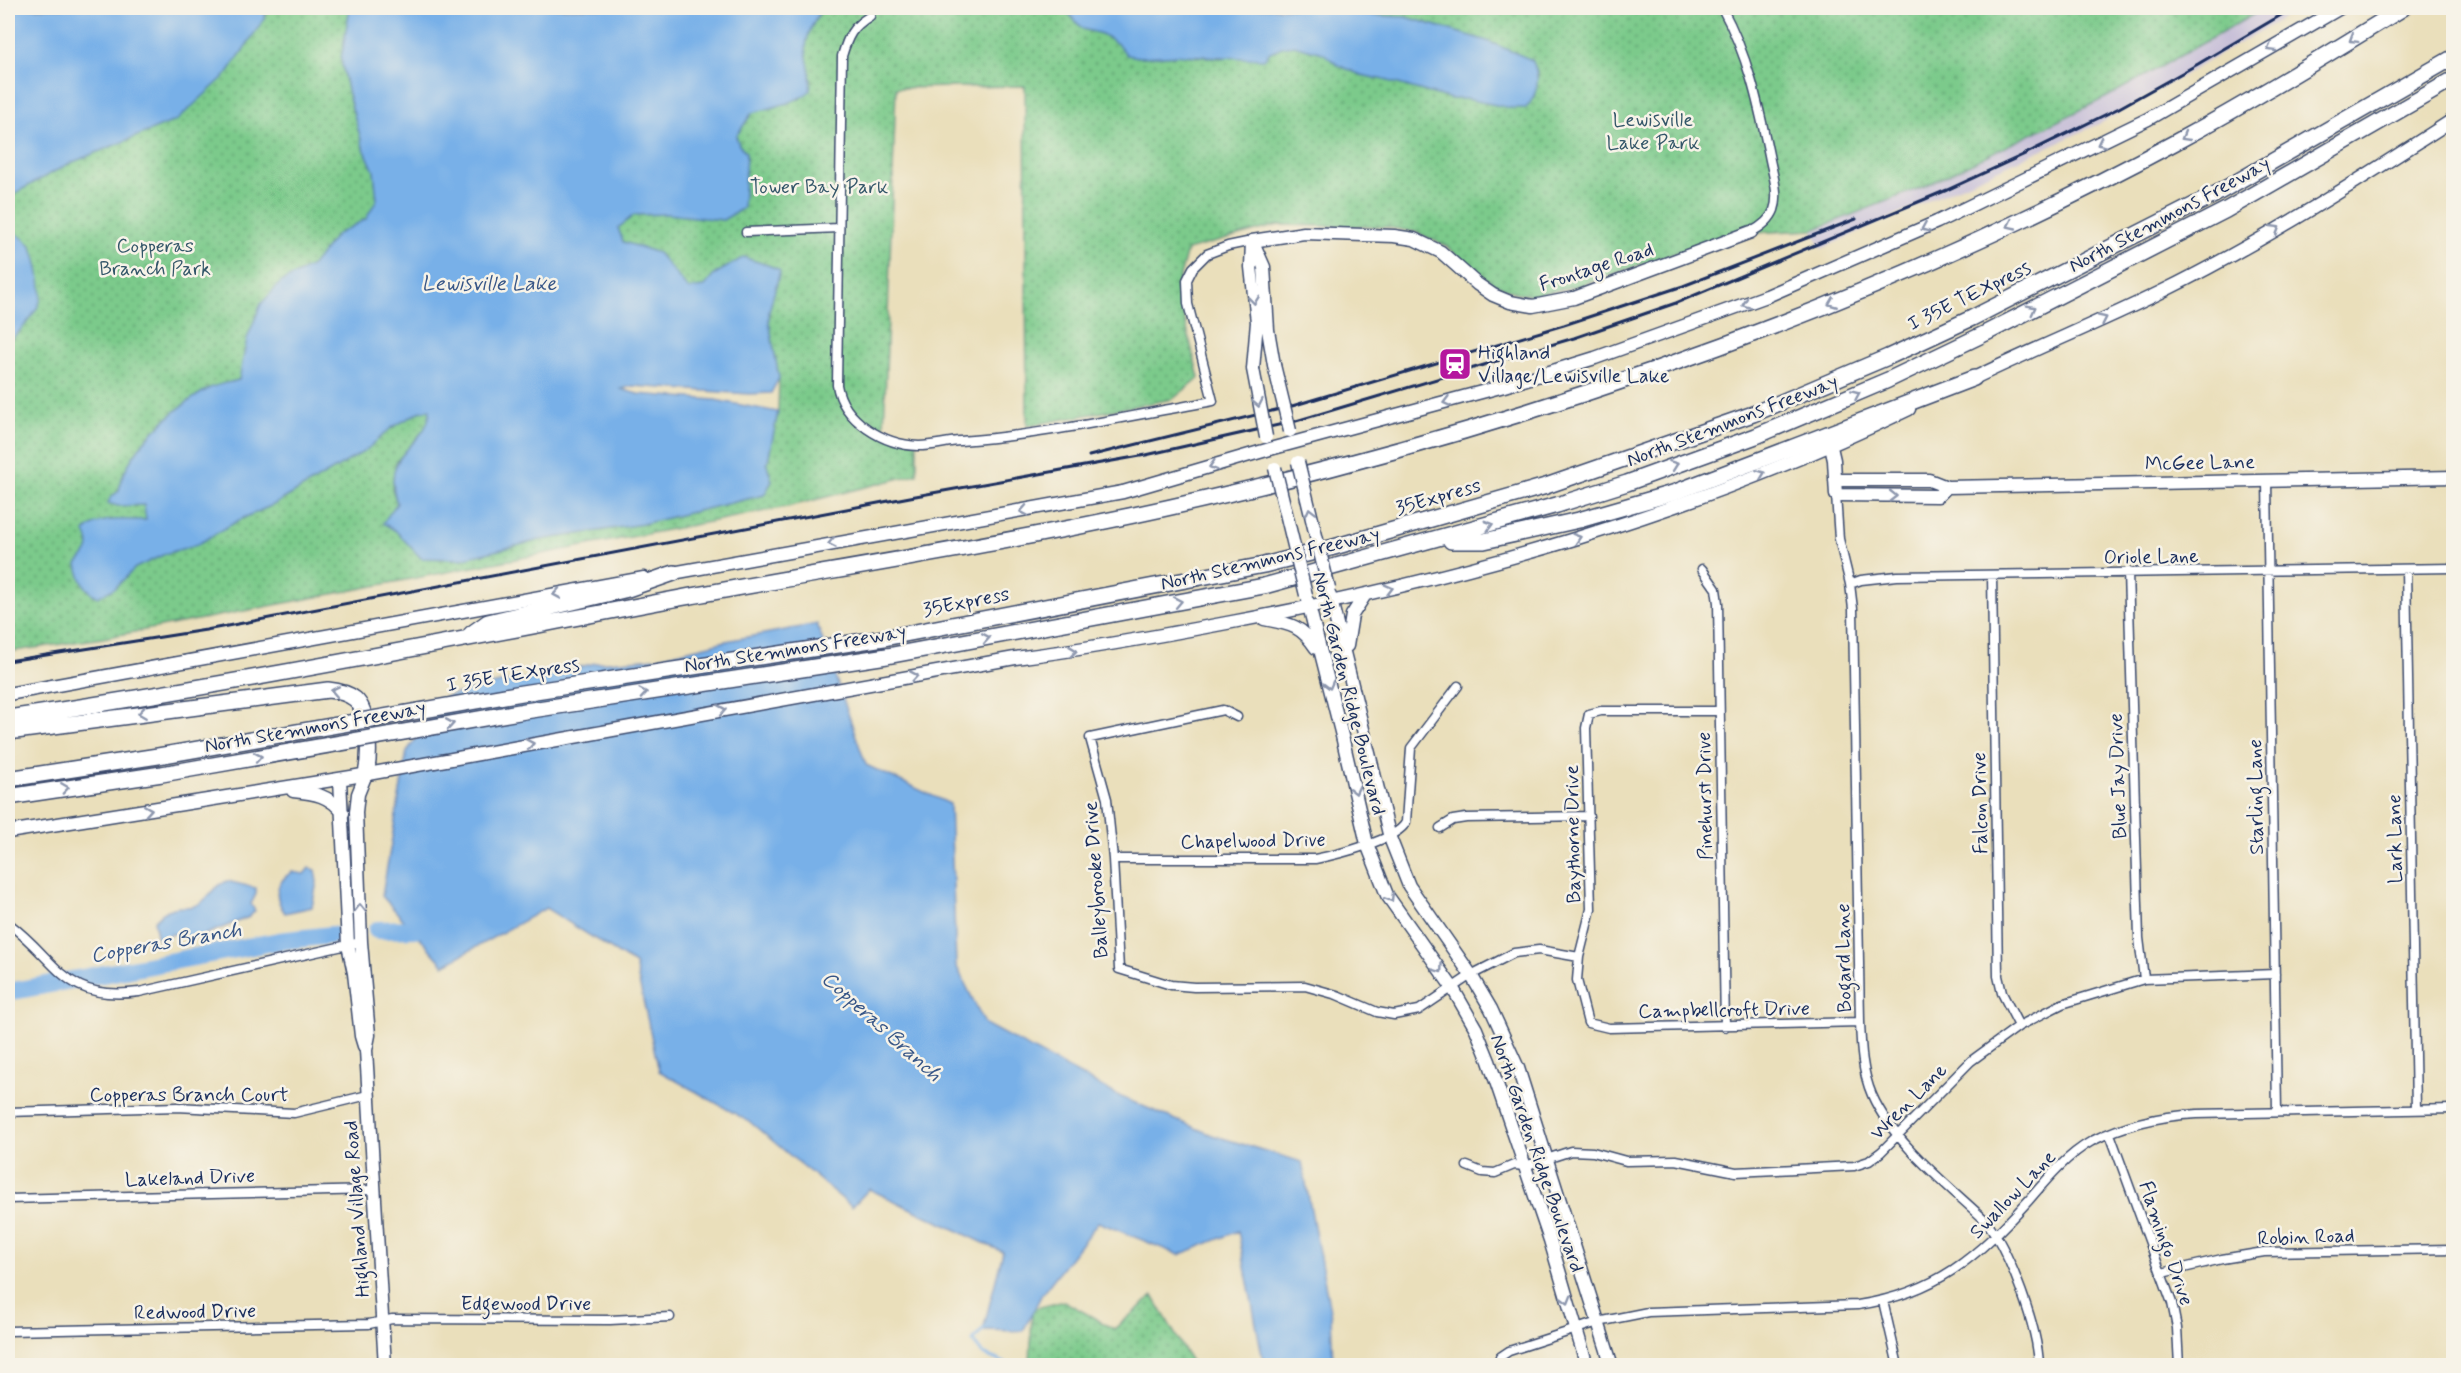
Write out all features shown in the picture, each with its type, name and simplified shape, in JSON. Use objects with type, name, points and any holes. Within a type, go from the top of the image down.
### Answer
[{"type":"highway","points":[[8,718],[151,697],[322,667],[466,638],[1129,516],[1326,469],[1538,409],[1813,311],[2015,223],[2178,141],[2403,8]]},
{"type":"highway","points":[[2386,96],[2407,76],[2454,45]]},
{"type":"highway","name":"I 35E TEXpress","points":[[1647,453],[1819,387],[1972,318],[2214,195],[2454,57]]},
{"type":"highway","name":"North Stemmons Freeway","points":[[8,797],[162,774],[525,711],[887,656],[1264,586],[1432,541],[1627,483],[1756,436],[1888,380],[1996,328],[2226,210],[2454,79]]},
{"type":"highway","points":[[1432,541],[1484,541],[1579,520],[1672,493],[1974,378]]},
{"type":"highway","name":"35Express","points":[[884,638],[1264,565],[1477,508],[1647,453]]},
{"type":"highway","points":[[466,638],[488,622],[628,589],[674,573]]},
{"type":"highway","name":"I 35E TEXpress","points":[[8,779],[158,756],[522,693],[884,638]]},
{"type":"highway","points":[[8,732],[328,690],[348,694],[363,711],[369,753],[366,774]]},
{"type":"main road","points":[[8,694],[1123,492],[1269,449],[1504,386],[1572,365],[1767,296],[1937,222],[2148,119],[2340,8]]},
{"type":"main road","points":[[8,832],[340,779],[1015,658],[1089,649],[1309,608],[1503,562],[1733,485],[1831,447],[2149,297],[2235,253],[2377,169],[2454,118]]},
{"type":"main road","name":"Frontage Road","points":[[1252,241],[1304,233],[1394,236],[1414,239],[1441,252],[1493,295],[1510,302],[1533,306],[1574,298],[1751,232]]},
{"type":"main road","name":"North Garden Ridge Boulevard","points":[[1252,241],[1264,267],[1268,330],[1274,365],[1390,837],[1408,886],[1471,975],[1491,1009],[1518,1068],[1612,1365]]},
{"type":"main road","name":"North Garden Ridge Boulevard","points":[[1252,241],[1251,267],[1257,322],[1254,369],[1266,436],[1367,844],[1388,895],[1452,987],[1476,1029],[1550,1240],[1587,1365]]},
{"type":"main road","points":[[1831,447],[1836,495]]},
{"type":"main road","name":"McGee Lane","points":[[1835,480],[1929,480],[1947,488],[2454,477]]},
{"type":"main road","name":"McGee Lane","points":[[1836,495],[1938,496],[1947,488]]},
{"type":"main road","points":[[1346,656],[1352,615],[1365,595]]},
{"type":"main road","points":[[1257,617],[1294,626],[1309,638],[1321,656]]},
{"type":"main road","name":"Highland Village Road","points":[[366,774],[358,794],[356,812],[354,973],[361,1036],[366,1050],[385,1365]]},
{"type":"main road","name":"Highland Village Road","points":[[340,779],[355,944]]},
{"type":"main road","points":[[277,789],[314,793],[327,797],[344,814]]},
{"type":"street","points":[[1722,8],[1740,44],[1756,89],[1774,180],[1774,212],[1764,224],[1751,232]]},
{"type":"street","points":[[870,16],[861,21],[848,36],[842,56],[837,385],[839,397],[858,422],[881,438],[918,446],[990,439],[1213,401],[1188,303],[1187,280],[1198,262],[1207,254],[1228,246],[1252,241]]},
{"type":"street","points":[[746,232],[839,228]]},
{"type":"street","name":"Starling Lane","points":[[2266,481],[2277,1112]]},
{"type":"street","name":"Bogard Lane","points":[[1836,495],[1839,539],[1850,584],[1853,609],[1860,1022],[1864,1067],[1871,1093],[1898,1136],[1987,1222],[1995,1233],[2008,1258],[2031,1321],[2038,1343],[2039,1365]]},
{"type":"street","name":"Pinehurst Drive","points":[[1702,568],[1716,589],[1718,603],[1725,1027]]},
{"type":"street","name":"Oriole Lane","points":[[1850,584],[1884,577],[2454,568]]},
{"type":"street","name":"Lark Lane","points":[[2406,569],[2416,1109]]},
{"type":"street","name":"Blue Jay Drive","points":[[2128,572],[2139,938],[2144,979]]},
{"type":"street","name":"Falcon Drive","points":[[1992,575],[1998,976],[2002,993],[2019,1026]]},
{"type":"street","points":[[1390,837],[1404,827],[1406,822],[1412,748],[1458,686]]},
{"type":"street","name":"Balleybrooke Drive","points":[[1237,717],[1223,710],[1090,738],[1107,799],[1119,969],[1171,985],[1194,987],[1305,986],[1336,995],[1377,1012],[1394,1015],[1419,1010],[1471,975],[1514,953],[1527,950],[1579,957]]},
{"type":"street","name":"Baythorne Drive","points":[[1588,1023],[1577,980],[1579,957],[1591,909],[1586,728],[1589,714],[1601,711],[1718,711]]},
{"type":"street","points":[[1440,828],[1453,820],[1466,818],[1589,816]]},
{"type":"street","name":"Chapelwood Drive","points":[[1113,859],[1315,859],[1333,856],[1390,837]]},
{"type":"street","points":[[8,923],[24,935],[66,978],[78,986],[106,994],[120,994],[355,944]]},
{"type":"street","name":"Wren Lane","points":[[1467,1166],[1482,1172],[1495,1173],[1514,1165],[1525,1166],[1571,1151],[1593,1152],[1626,1161],[1676,1160],[1736,1172],[1854,1166],[1869,1161],[1898,1136],[1971,1061],[2019,1026],[2062,1004],[2144,979],[2275,974]]},
{"type":"street","name":"Campbellcroft Drive","points":[[1588,1023],[1609,1028],[1860,1022]]},
{"type":"street","name":"Copperas Branch Court","points":[[8,1112],[177,1107],[294,1113],[368,1095]]},
{"type":"street","name":"Swallow Lane","points":[[1500,1365],[1500,1357],[1509,1351],[1598,1322],[1648,1312],[1827,1307],[1883,1301],[1938,1280],[1984,1248],[1995,1233],[2070,1157],[2091,1142],[2166,1116],[2454,1108]]},
{"type":"street","name":"Flamingo Drive","points":[[2110,1134],[2172,1304],[2177,1328],[2179,1365]]},
{"type":"street","name":"Lakeland Drive","points":[[8,1199],[374,1190]]},
{"type":"street","name":"Robin Road","points":[[2162,1274],[2222,1258],[2264,1252],[2454,1249]]},
{"type":"street","points":[[1883,1301],[1898,1365]]},
{"type":"street","name":"Edgewood Drive","points":[[383,1321],[392,1319],[610,1320],[670,1317]]},
{"type":"street","name":"Redwood Drive","points":[[8,1331],[369,1324],[383,1321]]},
{"type":"shaded area","points":[[2265,8],[2300,8],[2103,122],[1821,249],[1813,230],[1925,186],[2107,97]]},
{"type":"green space","points":[[267,8],[350,8],[341,59],[363,146],[374,171],[378,199],[366,219],[336,235],[312,266],[282,282],[239,380],[212,387],[195,397],[166,419],[141,446],[123,476],[119,491],[111,497],[118,506],[144,505],[147,520],[103,521],[90,541],[89,551],[78,564],[115,588],[135,568],[165,554],[198,544],[239,520],[275,504],[365,451],[391,428],[419,412],[431,409],[428,425],[396,462],[392,489],[397,503],[396,531],[421,558],[461,559],[540,540],[642,524],[764,495],[772,481],[767,465],[778,412],[779,378],[769,311],[780,271],[744,257],[715,274],[704,287],[688,289],[658,253],[623,242],[618,228],[634,215],[668,214],[723,220],[743,208],[746,153],[739,145],[736,136],[752,113],[800,99],[811,81],[805,47],[809,32],[822,8],[1063,8],[1083,29],[1102,34],[1140,57],[1182,55],[1220,58],[1270,52],[1282,46],[1294,45],[1324,53],[1338,65],[1361,75],[1451,99],[1467,99],[1511,108],[1534,98],[1538,73],[1532,60],[1487,41],[1406,17],[1363,15],[1355,11],[1356,8],[2265,8],[2107,97],[1925,186],[1813,230],[1732,234],[1581,285],[1534,295],[1519,294],[1492,283],[1446,246],[1416,232],[1385,227],[1278,225],[1187,250],[1177,288],[1199,378],[1173,399],[1027,426],[1025,86],[896,88],[884,430],[903,439],[917,438],[917,474],[787,507],[103,638],[8,652],[8,340],[13,338],[41,298],[31,245],[8,227],[8,197],[68,164],[116,144],[227,74],[264,19]]},
{"type":"green space","points":[[1153,1296],[1193,1365],[1030,1366],[1032,1309],[1064,1301],[1114,1329]]},
{"type":"water","points":[[8,8],[267,8],[264,19],[227,74],[177,120],[68,164],[8,197]]},
{"type":"water","name":"Lewisville Lake","points":[[350,8],[822,8],[811,27],[806,43],[811,78],[810,91],[790,102],[752,113],[736,136],[739,145],[746,153],[743,208],[723,220],[668,214],[634,215],[618,228],[623,242],[658,253],[688,289],[704,287],[715,274],[744,257],[780,271],[769,311],[779,378],[771,393],[749,394],[633,386],[621,389],[638,394],[715,400],[778,412],[767,465],[772,481],[764,495],[642,524],[540,540],[461,559],[421,558],[396,531],[383,523],[397,503],[393,485],[394,470],[399,459],[422,433],[428,422],[430,409],[419,412],[391,428],[365,451],[275,504],[239,520],[198,544],[165,554],[135,568],[115,588],[98,597],[83,584],[77,564],[89,546],[85,532],[97,523],[105,521],[146,520],[144,505],[118,506],[108,503],[111,497],[119,491],[123,476],[141,446],[166,419],[195,397],[212,387],[239,380],[247,339],[261,304],[281,282],[312,266],[336,235],[366,219],[377,199],[374,171],[363,146],[341,59]]},
{"type":"water","points":[[1063,8],[1356,8],[1355,11],[1363,15],[1406,17],[1487,41],[1532,60],[1537,73],[1536,91],[1526,108],[1511,108],[1467,99],[1451,99],[1361,75],[1338,65],[1323,53],[1294,45],[1270,52],[1264,59],[1127,55],[1118,44],[1102,34],[1083,29]]},
{"type":"water","points":[[8,227],[30,245],[38,270],[41,291],[40,301],[33,314],[8,340]]},
{"type":"water","points":[[817,624],[866,765],[950,804],[956,965],[985,1024],[1121,1097],[1212,1135],[1302,1162],[1331,1316],[1333,1365],[1264,1365],[1238,1231],[1179,1255],[1098,1222],[1042,1294],[1023,1331],[983,1330],[1003,1252],[869,1189],[852,1207],[750,1122],[659,1071],[635,964],[546,908],[444,965],[382,896],[407,751],[447,696],[500,683],[538,678],[595,663],[656,658],[726,641]]},
{"type":"water","points":[[309,868],[315,870],[317,882],[312,907],[285,913],[277,895],[279,885],[292,872],[304,874]]},
{"type":"water","points":[[227,881],[256,888],[251,904],[255,911],[249,917],[199,937],[172,934],[158,940],[154,921],[165,911],[199,904],[217,886]]},
{"type":"waterway","name":"Copperas Branch","points":[[377,930],[415,929],[435,919]]},
{"type":"waterway","name":"Copperas Branch","points":[[8,992],[279,941],[332,935]]},
{"type":"waterway","points":[[984,1328],[973,1341],[983,1354],[1012,1366]]},
{"type":"railway","points":[[8,661],[206,630],[910,497],[1146,455],[1296,421],[1574,338],[1676,303],[1947,190],[2023,155],[2119,108],[2293,8]]},
{"type":"railway","points":[[1089,456],[1292,406],[1564,325],[1683,286],[1856,219]]},
{"type":"place","name":"Highland Village/Lewisville Lake","points":[[1455,364]]},
{"type":"park label","name":"Lewisville Lake Park","points":[[1653,130]]},
{"type":"park label","name":"Tower Bay Park","points":[[819,186]]},
{"type":"park label","name":"Copperas Branch Park","points":[[155,256]]}]
